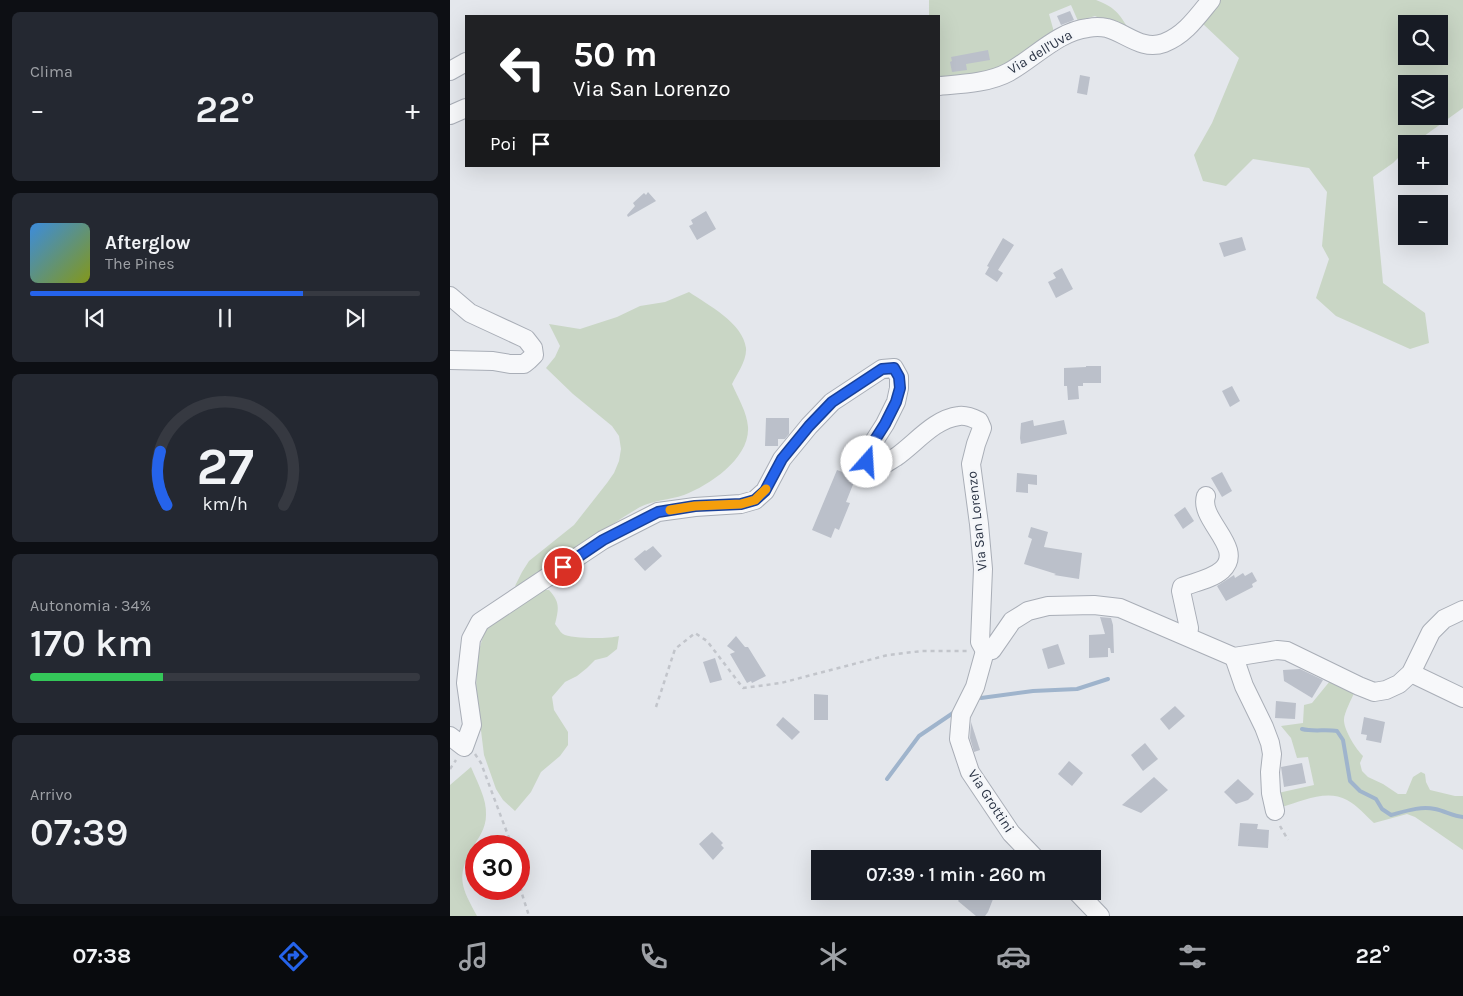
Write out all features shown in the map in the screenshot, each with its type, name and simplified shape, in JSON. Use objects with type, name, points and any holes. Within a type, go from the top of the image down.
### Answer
[{"type":"street","name":"Via dell'Uva","points":[[940,86],[991,78],[1008,72],[1071,31],[1088,28],[1106,28],[1143,45],[1162,44],[1178,36],[1211,0]]},
{"type":"street","points":[[450,72],[465,63]]},
{"type":"street","points":[[450,296],[470,313],[526,339],[533,348],[534,355],[524,364],[450,360]]},
{"type":"street","name":"Via San Lorenzo","points":[[458,738],[472,725],[466,683],[471,639],[480,622],[603,540],[658,512],[695,506],[741,504],[755,500],[765,491],[782,459],[832,402],[882,369],[894,368],[899,377],[900,388],[896,402],[885,424],[871,446],[867,462],[870,466],[879,467],[934,426],[949,419],[961,416],[979,420],[982,428],[971,464],[983,569],[980,642],[985,651]]},
{"type":"street","points":[[1188,636],[1189,628],[1181,591],[1182,587],[1222,570],[1228,562],[1230,553],[1208,512],[1204,502],[1206,496]]},
{"type":"street","points":[[985,651],[992,650],[1012,621],[1028,611],[1048,606],[1094,605],[1120,608],[1234,657],[1278,650],[1287,651],[1374,692],[1386,690],[1399,684],[1411,673],[1430,632],[1444,619],[1463,610]]},
{"type":"street","name":"Via Grottini","points":[[985,651],[975,687],[961,715],[959,739],[970,772],[1011,834],[1027,850]]},
{"type":"street","points":[[1234,657],[1244,686],[1270,743],[1272,754],[1270,772],[1271,793],[1274,811]]},
{"type":"street","points":[[1411,673],[1463,698]]},
{"type":"street","points":[[1085,900],[1100,916]]},
{"type":"path","points":[[656,707],[675,649],[695,633],[707,641],[744,688],[781,683],[888,655],[938,651],[985,651]]},
{"type":"path","points":[[458,738],[481,763],[508,835]]},
{"type":"path","points":[[524,900],[529,916]]},
{"type":"green space","points":[[929,0],[1096,0],[1109,6],[1117,13],[1131,33],[1095,16],[1078,21],[1071,5],[1049,14],[1054,32],[1002,68],[940,82],[940,15],[929,15]]},
{"type":"green space","points":[[1218,0],[1463,0],[1463,108],[1448,119],[1448,75],[1398,75],[1398,125],[1439,125],[1426,135],[1398,135],[1398,158],[1373,177],[1383,283],[1425,313],[1429,343],[1410,349],[1336,316],[1316,298],[1329,259],[1322,246],[1327,192],[1309,168],[1253,159],[1226,186],[1203,181],[1194,155],[1212,123],[1239,58],[1202,23]]},
{"type":"green space","points":[[689,292],[724,316],[732,323],[743,339],[746,353],[732,384],[744,410],[748,427],[747,438],[742,449],[726,469],[705,485],[684,495],[640,507],[527,584],[515,586],[529,561],[574,525],[607,483],[619,461],[621,449],[619,436],[612,426],[573,394],[546,368],[555,357],[560,346],[549,324],[580,329],[617,317],[640,306],[665,302]]},
{"type":"green space","points":[[537,590],[549,590],[555,598],[558,609],[555,624],[563,634],[573,637],[590,638],[619,636],[617,649],[607,657],[595,660],[577,676],[565,682],[552,697],[554,710],[568,732],[568,745],[560,756],[541,772],[531,792],[515,811],[503,800],[496,789],[484,755],[476,690],[477,657],[484,633],[494,617]]},
{"type":"green space","points":[[1330,681],[1355,691],[1346,711],[1344,721],[1351,740],[1363,756],[1360,763],[1362,771],[1368,777],[1398,794],[1406,794],[1413,777],[1421,772],[1425,774],[1430,790],[1463,796],[1463,850],[1415,817],[1407,814],[1374,823],[1354,805],[1339,797],[1315,797],[1282,807],[1278,793],[1314,785],[1308,757],[1297,758],[1291,738],[1281,726],[1303,723],[1304,705],[1312,703]]},
{"type":"green space","points":[[471,767],[485,803],[486,820],[480,835],[465,835],[465,863],[462,875],[465,900],[469,900],[477,916],[450,916],[450,785]]},
{"type":"building","points":[[1070,11],[1074,20],[1061,25],[1057,16]]},
{"type":"building","points":[[988,50],[990,60],[966,64],[967,70],[952,72],[951,57]]},
{"type":"building","points":[[1080,75],[1090,77],[1087,95],[1077,93]]},
{"type":"building","points":[[648,192],[656,201],[628,217],[627,215],[635,206],[633,203],[644,193],[646,195]]},
{"type":"building","points":[[706,211],[716,229],[697,240],[689,226],[693,224],[691,220]]},
{"type":"building","points":[[1242,237],[1246,250],[1224,257],[1219,243]]},
{"type":"building","points":[[1003,238],[1014,245],[998,270],[1003,273],[997,282],[985,274],[989,267],[987,266]]},
{"type":"building","points":[[1062,268],[1073,289],[1056,298],[1048,282],[1056,278],[1053,273]]},
{"type":"building","points":[[1101,366],[1101,383],[1083,383],[1083,386],[1078,386],[1079,399],[1068,400],[1067,386],[1064,386],[1064,368]]},
{"type":"building","points":[[1232,386],[1240,401],[1230,407],[1222,391]]},
{"type":"building","points":[[766,418],[789,418],[789,434],[785,439],[778,439],[778,446],[765,446]]},
{"type":"building","points":[[1033,420],[1034,426],[1064,420],[1067,434],[1021,444],[1021,423]]},
{"type":"building","points":[[837,470],[856,477],[846,502],[850,503],[839,530],[835,528],[831,538],[812,530]]},
{"type":"building","points":[[1222,472],[1232,491],[1222,497],[1211,478]]},
{"type":"building","points":[[1017,473],[1037,475],[1037,485],[1028,484],[1028,493],[1016,492]]},
{"type":"building","points":[[1185,507],[1194,521],[1183,529],[1174,515]]},
{"type":"building","points":[[1031,527],[1048,532],[1044,547],[1082,553],[1079,579],[1054,575],[1056,574],[1024,564],[1032,539],[1028,537]]},
{"type":"building","points":[[653,546],[662,556],[645,571],[634,559]]},
{"type":"building","points":[[1252,572],[1257,581],[1252,584],[1253,587],[1226,601],[1217,586],[1234,575],[1235,578],[1243,573],[1245,576]]},
{"type":"building","points":[[1100,617],[1111,618],[1114,653],[1111,653],[1110,648],[1108,648],[1108,657],[1089,658],[1089,635],[1105,634]]},
{"type":"building","points":[[736,636],[745,647],[748,647],[766,676],[752,683],[751,681],[747,683],[730,654],[735,652],[727,646]]},
{"type":"building","points":[[1058,644],[1065,664],[1048,669],[1042,649]]},
{"type":"building","points":[[715,658],[722,680],[710,683],[703,662]]},
{"type":"building","points":[[1300,669],[1323,680],[1312,698],[1284,681],[1283,670]]},
{"type":"building","points":[[814,694],[828,695],[828,720],[814,720]]},
{"type":"building","points":[[1276,701],[1296,703],[1295,719],[1275,718]]},
{"type":"building","points":[[1175,706],[1185,716],[1169,730],[1160,719]]},
{"type":"building","points":[[783,717],[800,732],[792,740],[776,725]]},
{"type":"building","points":[[1364,717],[1385,722],[1381,743],[1366,740],[1367,735],[1361,734]]},
{"type":"building","points":[[971,722],[980,750],[974,752],[970,738]]},
{"type":"building","points":[[1145,743],[1158,759],[1143,771],[1131,755]]},
{"type":"building","points":[[1069,761],[1083,773],[1072,786],[1058,774]]},
{"type":"building","points":[[1302,763],[1306,783],[1284,787],[1281,767]]},
{"type":"building","points":[[1154,777],[1168,790],[1141,813],[1122,805]]},
{"type":"building","points":[[1238,779],[1254,794],[1248,800],[1236,804],[1224,792]]},
{"type":"building","points":[[1240,823],[1258,824],[1257,829],[1269,830],[1268,848],[1238,846]]},
{"type":"building","points":[[712,832],[723,843],[721,845],[724,848],[713,860],[699,844]]},
{"type":"building","points":[[993,900],[985,916],[976,916],[958,901]]},
{"type":"waterway","points":[[981,698],[1033,691],[1077,689],[1108,679]]},
{"type":"waterway","points":[[887,779],[919,736],[956,711]]},
{"type":"waterway","points":[[1302,729],[1337,731],[1343,740],[1350,781],[1360,791],[1376,799],[1382,809],[1391,815],[1413,809],[1429,808],[1463,817]]},
{"type":"slow traffic","points":[[670,510],[695,506],[741,504],[755,500],[766,489]]},
{"type":"route","points":[[563,567],[603,540],[658,512],[695,506],[741,504],[755,500],[765,491],[782,459],[832,402],[882,369],[894,368],[899,377],[900,388],[896,402],[871,446],[867,462]]}]
